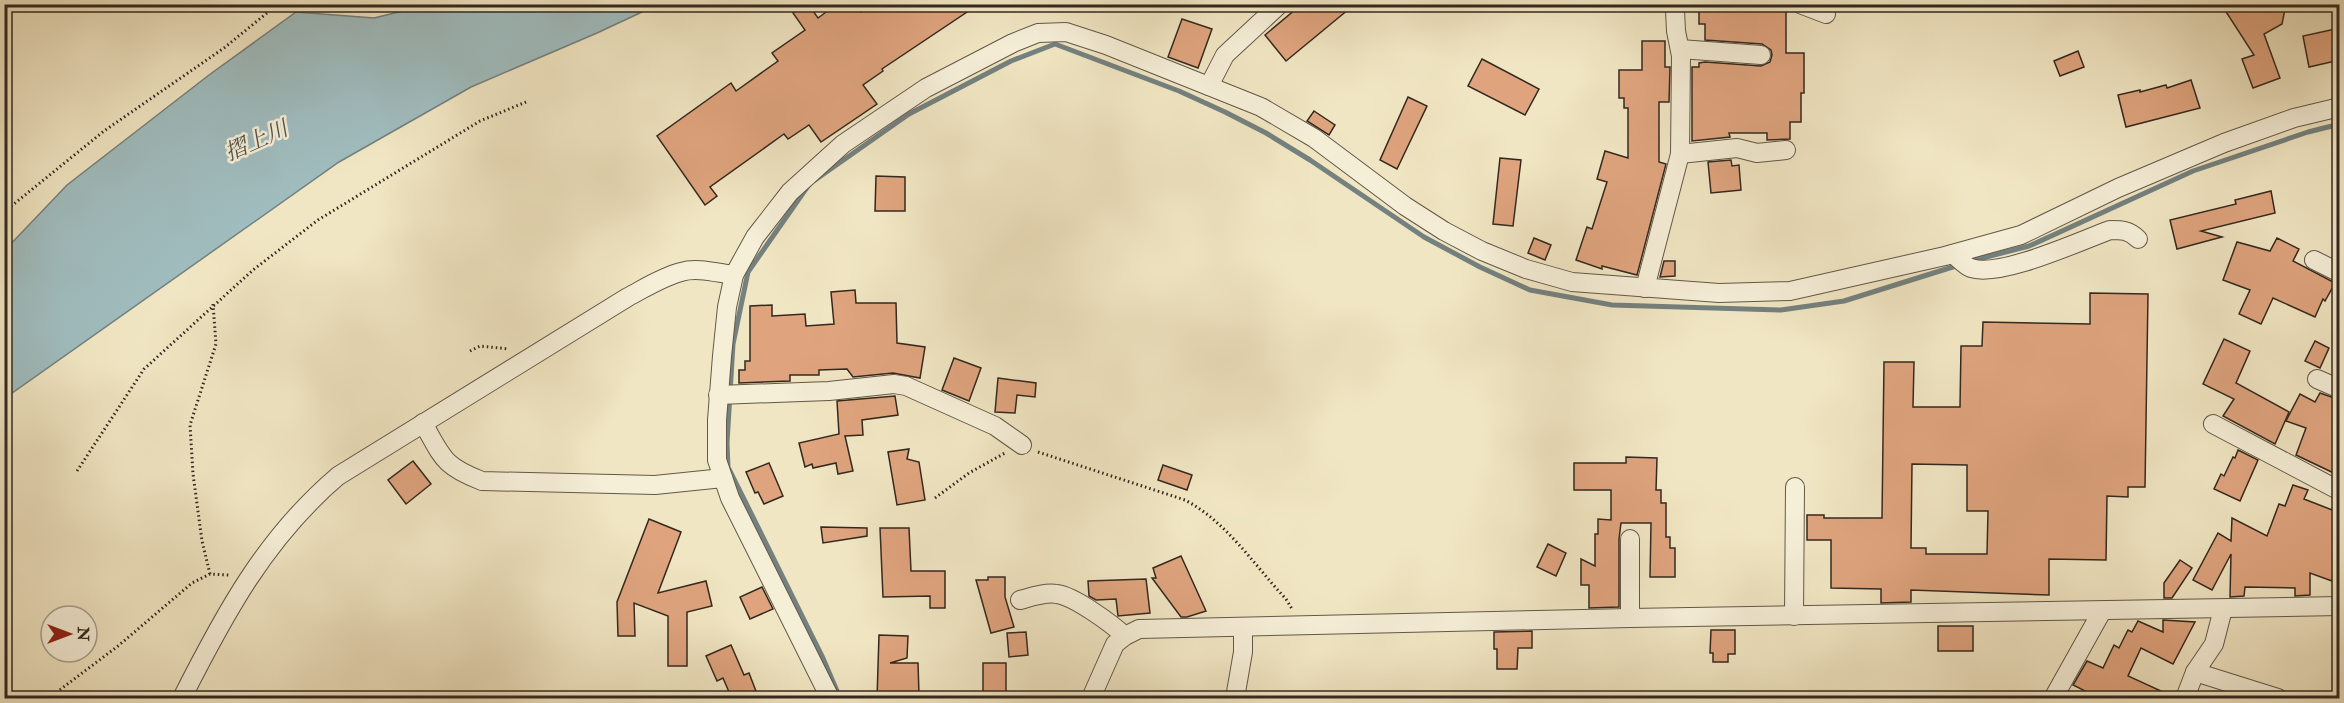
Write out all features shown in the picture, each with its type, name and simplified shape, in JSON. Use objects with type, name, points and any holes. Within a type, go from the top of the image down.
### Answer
[{"type":"street","points":[[1209,86],[1225,55],[1280,4]]},
{"type":"street","points":[[1645,288],[1680,154],[1680,49],[1675,10],[1677,4]]},
{"type":"street","points":[[1800,4],[1826,14]]},
{"type":"street","points":[[830,699],[730,498],[717,460],[726,395],[726,307],[734,275],[755,237],[790,192],[843,144],[926,88],[1013,43],[1038,33],[1066,32],[1106,45],[1262,107],[1314,138],[1405,206],[1444,231],[1482,251],[1526,269],[1572,282],[1645,288],[1719,292],[1790,291],[1960,260],[2020,235],[2118,188],[2224,143],[2294,118],[2340,107]]},
{"type":"street","points":[[1680,49],[1761,55]]},
{"type":"street","points":[[1680,154],[1737,148],[1757,153],[1786,150]]},
{"type":"street","points":[[1960,260],[1985,270],[2005,267],[2110,230],[2125,230],[2138,239]]},
{"type":"street","points":[[2314,260],[2340,273]]},
{"type":"street","points":[[182,699],[215,634],[251,576],[286,526],[310,500],[338,476],[628,297],[661,280],[682,271],[702,270],[734,275]]},
{"type":"street","points":[[2317,379],[2340,389]]},
{"type":"street","points":[[726,395],[829,391],[894,384],[906,386],[995,426],[1022,445]]},
{"type":"street","points":[[423,423],[444,460],[459,472],[482,481],[655,485],[723,478]]},
{"type":"street","points":[[2213,424],[2340,491]]},
{"type":"street","points":[[1794,487],[1794,616]]},
{"type":"street","points":[[1630,538],[1630,618]]},
{"type":"street","points":[[1020,600],[1047,593],[1064,596],[1114,625],[1125,636]]},
{"type":"street","points":[[1091,699],[1115,644],[1139,629],[1630,618],[2223,609],[2338,602]]},
{"type":"street","points":[[2185,699],[2195,672],[2214,644],[2223,609]]},
{"type":"street","points":[[2062,699],[2055,695],[2102,611]]},
{"type":"street","points":[[1235,699],[1243,652],[1243,627]]},
{"type":"street","points":[[2195,672],[2278,699]]},
{"type":"path","points":[[4,212],[104,131],[224,48],[278,4]]},
{"type":"path","points":[[77,471],[144,369],[253,270],[318,220],[480,121],[526,102]]},
{"type":"path","points":[[210,574],[202,541],[190,425],[216,344],[213,304]]},
{"type":"path","points":[[935,498],[969,473],[1022,445],[1185,500],[1203,510],[1227,532],[1286,599],[1303,626]]},
{"type":"path","points":[[49,699],[118,646],[192,583],[210,574],[251,576]]},
{"type":"water","name":"摺上川","points":[[432,4],[657,5],[471,87],[339,162],[5,398],[5,250],[67,185],[209,75],[296,12],[374,18]]},
{"type":"building","points":[[804,4],[808,4],[818,18],[837,4],[856,4],[861,12],[873,4],[979,4],[882,69],[883,71],[863,85],[877,104],[821,142],[809,125],[788,139],[784,134],[710,187],[717,196],[705,205],[657,136],[731,83],[736,91],[778,61],[772,53],[805,30],[793,13]]},
{"type":"building","points":[[1302,4],[1355,4],[1286,61],[1265,35]]},
{"type":"building","points":[[2221,4],[2286,4],[2282,24],[2264,34],[2280,78],[2253,88],[2242,59],[2254,55]]},
{"type":"building","points":[[1699,5],[1725,5],[1725,10],[1786,10],[1786,53],[1804,53],[1801,122],[1790,122],[1790,139],[1767,140],[1767,133],[1729,133],[1730,137],[1692,141],[1692,67],[1699,67],[1699,63],[1705,62],[1761,66],[1770,62],[1772,55],[1771,50],[1762,44],[1705,40],[1705,24],[1699,24]]},
{"type":"building","points":[[1182,19],[1212,29],[1198,68],[1168,57]]},
{"type":"building","points":[[2340,28],[2340,60],[2309,67],[2303,36]]},
{"type":"building","points":[[1642,41],[1665,41],[1665,67],[1670,67],[1669,102],[1659,102],[1659,162],[1666,164],[1637,275],[1602,266],[1602,269],[1576,260],[1587,227],[1592,229],[1607,182],[1597,179],[1605,151],[1628,158],[1628,108],[1624,108],[1624,98],[1619,98],[1619,70],[1642,70]]},
{"type":"building","points":[[2078,51],[2084,67],[2060,76],[2054,61]]},
{"type":"building","points":[[1482,59],[1539,89],[1525,115],[1468,86]]},
{"type":"building","points":[[2191,80],[2200,108],[2126,127],[2118,95],[2166,85],[2167,88]]},
{"type":"building","points":[[1408,97],[1427,106],[1397,169],[1380,160]]},
{"type":"building","points":[[1314,111],[1335,125],[1329,135],[1307,121]]},
{"type":"building","points":[[1500,158],[1521,160],[1513,226],[1493,224]]},
{"type":"building","points":[[1731,160],[1732,166],[1739,165],[1741,190],[1711,193],[1708,162]]},
{"type":"building","points":[[876,176],[905,177],[905,211],[875,211]]},
{"type":"building","points":[[2271,191],[2275,213],[2201,231],[2222,237],[2177,249],[2170,220],[2236,204],[2235,200]]},
{"type":"building","points":[[1534,238],[1551,245],[1545,260],[1528,253]]},
{"type":"building","points":[[2277,238],[2299,249],[2293,261],[2335,283],[2325,301],[2323,299],[2315,317],[2273,298],[2261,324],[2239,314],[2250,290],[2223,280],[2237,242],[2270,251]]},
{"type":"building","points":[[1664,261],[1675,261],[1675,276],[1660,277]]},
{"type":"building","points":[[855,290],[856,303],[896,303],[897,343],[925,347],[920,378],[893,373],[853,377],[847,369],[819,370],[819,375],[790,375],[790,381],[739,383],[739,370],[745,370],[745,361],[750,361],[750,306],[772,305],[772,316],[805,314],[806,326],[834,324],[831,292]]},
{"type":"building","points":[[2090,293],[2148,294],[2145,487],[2128,487],[2128,497],[2107,496],[2106,560],[2049,559],[2049,595],[1911,590],[1911,602],[1881,603],[1881,589],[1831,588],[1831,540],[1807,540],[1807,515],[1824,515],[1824,518],[1882,518],[1884,362],[1914,362],[1913,407],[1960,407],[1961,346],[1982,346],[1983,322],[2090,324]],"holes":[[[1912,464],[1967,465],[1967,511],[1988,511],[1987,554],[1926,554],[1926,548],[1911,548]]]},
{"type":"building","points":[[2224,339],[2250,351],[2236,383],[2289,412],[2275,444],[2223,416],[2234,399],[2203,384]]},
{"type":"building","points":[[2315,341],[2329,348],[2320,368],[2305,361]]},
{"type":"building","points":[[954,358],[981,368],[969,401],[942,390]]},
{"type":"building","points":[[998,378],[1036,383],[1035,397],[1017,395],[1015,413],[995,412]]},
{"type":"building","points":[[2320,393],[2340,400],[2340,476],[2296,455],[2306,428],[2286,421],[2300,394],[2315,402]]},
{"type":"building","points":[[895,396],[898,415],[862,420],[863,435],[845,436],[853,471],[838,474],[836,463],[813,468],[812,464],[805,467],[799,443],[839,434],[837,401]]},
{"type":"building","points":[[909,449],[907,459],[919,462],[925,500],[897,505],[888,452]]},
{"type":"building","points":[[2238,450],[2258,460],[2240,501],[2214,489],[2221,474],[2224,476]]},
{"type":"building","points":[[1626,457],[1657,458],[1656,490],[1661,490],[1661,503],[1666,503],[1666,537],[1670,537],[1670,548],[1675,548],[1675,577],[1650,577],[1651,523],[1621,523],[1619,607],[1589,608],[1589,585],[1581,585],[1581,559],[1595,566],[1595,534],[1598,534],[1598,519],[1611,520],[1611,490],[1574,490],[1574,463],[1626,463]]},
{"type":"building","points":[[413,461],[431,484],[406,504],[388,480]]},
{"type":"building","points":[[769,463],[783,496],[764,504],[758,492],[755,493],[746,472]]},
{"type":"building","points":[[1163,465],[1192,475],[1187,490],[1158,480]]},
{"type":"building","points":[[2293,485],[2308,490],[2304,499],[2340,513],[2340,562],[2332,581],[2310,573],[2310,595],[2295,596],[2295,588],[2245,587],[2244,596],[2230,597],[2231,554],[2212,590],[2193,580],[2218,533],[2231,541],[2232,518],[2267,536],[2279,504],[2285,506]]},
{"type":"building","points":[[649,519],[681,532],[658,593],[706,581],[712,606],[687,612],[687,666],[668,666],[668,616],[634,603],[635,636],[618,636],[617,602]]},
{"type":"building","points":[[821,527],[867,528],[867,536],[823,543]]},
{"type":"building","points":[[880,528],[909,528],[911,571],[945,571],[945,608],[930,608],[930,596],[883,597]]},
{"type":"building","points":[[1548,544],[1566,553],[1556,576],[1537,567]]},
{"type":"building","points":[[1181,556],[1206,611],[1187,617],[1181,617],[1152,578],[1156,578],[1153,568]]},
{"type":"building","points":[[2180,560],[2192,568],[2172,598],[2164,598],[2164,583]]},
{"type":"building","points":[[988,577],[1005,577],[1005,597],[1014,627],[991,633],[976,580],[988,580]]},
{"type":"building","points":[[1146,579],[1150,613],[1118,616],[1116,599],[1096,600],[1089,596],[1088,581]]},
{"type":"building","points":[[762,587],[773,609],[750,619],[740,597]]},
{"type":"building","points":[[2163,620],[2195,622],[2173,664],[2141,648],[2128,676],[2174,699],[2101,699],[2073,685],[2087,661],[2103,668],[2114,645],[2119,648],[2128,630],[2132,632],[2138,621],[2163,632]]},
{"type":"building","points":[[1938,626],[1973,626],[1973,651],[1938,651]]},
{"type":"building","points":[[1711,630],[1735,630],[1735,654],[1728,654],[1728,662],[1713,662],[1713,653],[1710,653]]},
{"type":"building","points":[[1532,631],[1532,648],[1518,648],[1517,669],[1497,669],[1494,632]]},
{"type":"building","points":[[1026,632],[1028,655],[1009,657],[1007,633]]},
{"type":"building","points":[[879,635],[908,636],[907,658],[890,663],[918,663],[919,695],[903,695],[903,699],[877,699]]},
{"type":"building","points":[[731,645],[744,675],[749,673],[759,699],[732,699],[723,678],[717,681],[706,656]]},
{"type":"building","points":[[983,663],[1006,663],[1006,699],[983,699]]},
{"type":"waterway","points":[[815,180],[909,114],[1011,61],[1055,44],[1179,91],[1266,133],[1424,237],[1530,290],[1612,305],[1781,310],[1844,301],[1959,265]]},
{"type":"waterway","points":[[1971,261],[2029,246],[2193,171],[2308,132],[2340,124]]},
{"type":"waterway","points":[[808,186],[748,272],[733,344],[727,443],[728,467],[822,656],[840,698]]}]
